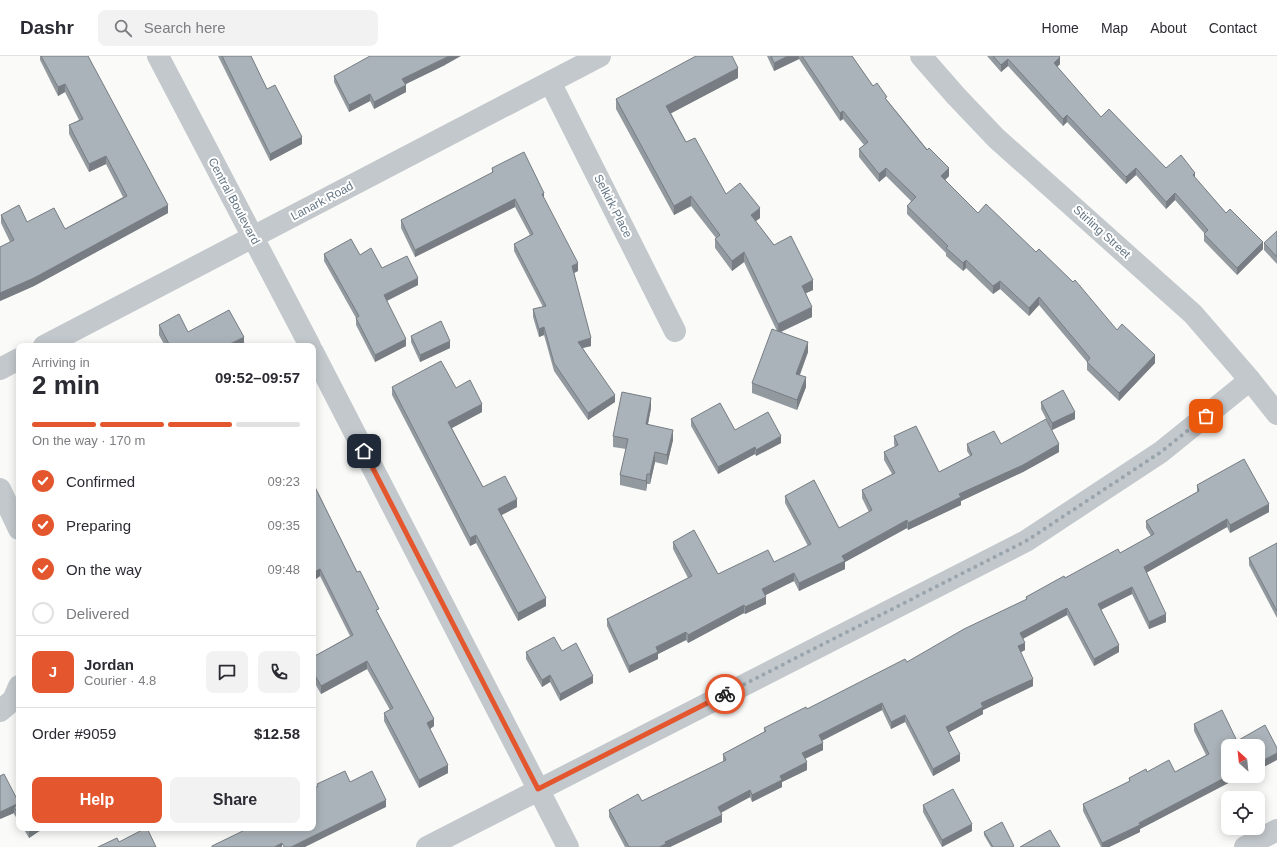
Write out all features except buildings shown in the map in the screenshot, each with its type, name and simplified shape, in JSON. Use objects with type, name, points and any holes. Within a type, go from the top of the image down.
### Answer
[{"type":"street","name":"Central Boulevard","points":[[158,56],[308,343]]},
{"type":"street","name":"Lanark Road","points":[[50,343],[600,56]]},
{"type":"street","name":"Stirling Street","points":[[921,56],[996,138],[1193,314],[1277,414]]},
{"type":"street","name":"Selkirk Place","points":[[550,82],[675,330]]},
{"type":"street","points":[[316,358],[568,847]]},
{"type":"street","points":[[0,369],[16,361]]},
{"type":"street","points":[[427,847],[1026,541],[1161,452],[1250,380]]},
{"type":"street","points":[[0,489],[16,523]]},
{"type":"street","points":[[0,711],[13,700],[16,693]]},
{"type":"street","points":[[1245,847],[1277,830]]},
{"type":"way so far","points":[[725,694],[1026,541],[1161,452],[1206,416]]},
{"type":"route","points":[[364,451],[538,789],[725,694]]}]
